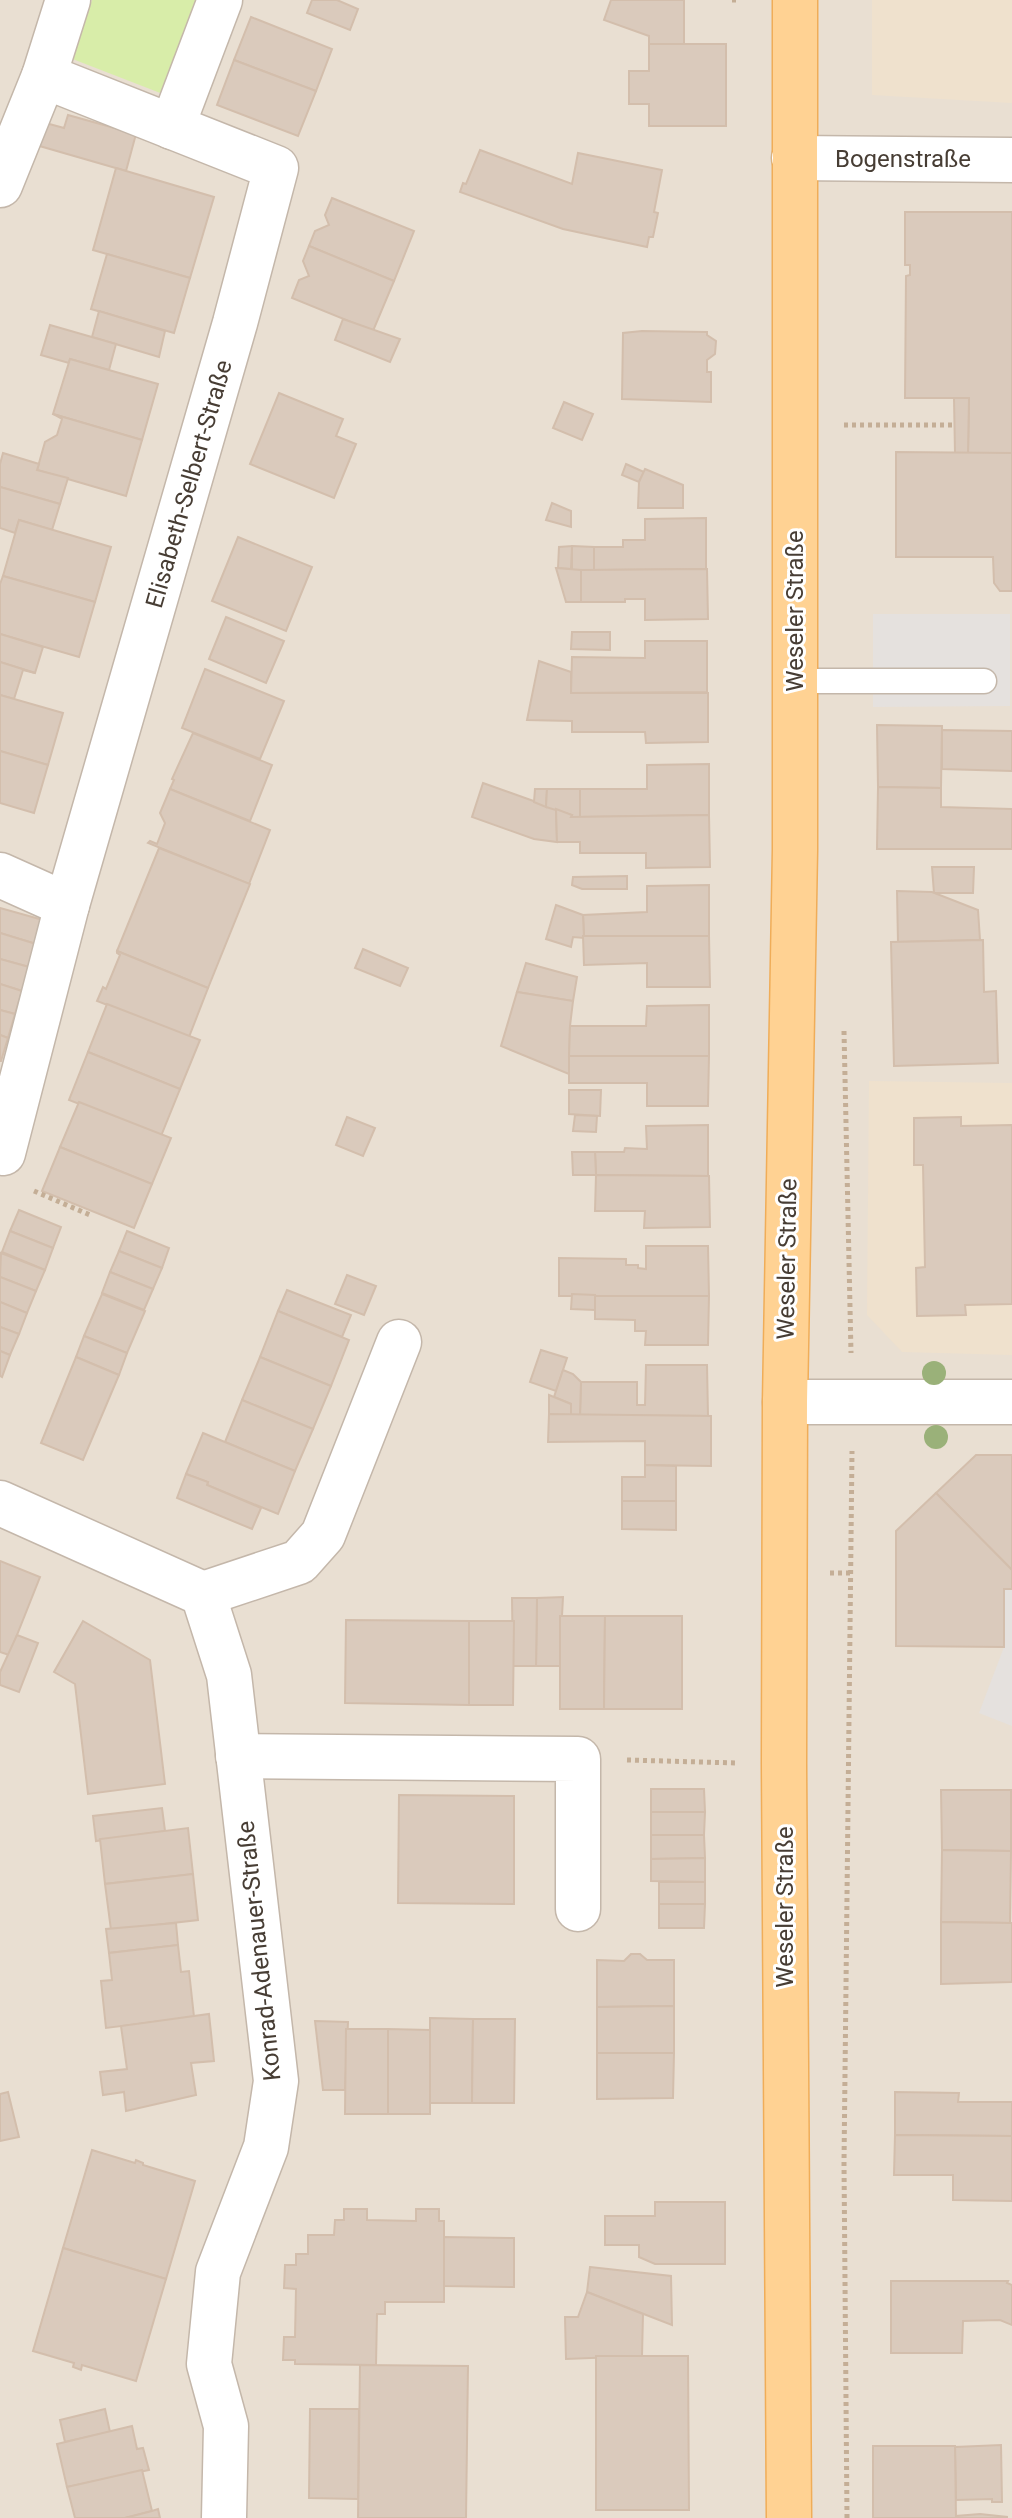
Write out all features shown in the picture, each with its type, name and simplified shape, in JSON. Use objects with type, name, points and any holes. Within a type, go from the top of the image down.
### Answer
[{"type":"main road","name":"Weseler Straße","points":[[789,2518],[785,1402],[795,850],[795,0]]},
{"type":"street","points":[[0,185],[44,76],[68,0]]},
{"type":"street","points":[[172,127],[220,0]]},
{"type":"street","name":"Elisabeth-Selbert-Straße","points":[[14,1170],[67,905],[235,323],[276,168],[44,76]]},
{"type":"street","name":"Bogenstraße","points":[[794,158],[1012,160]]},
{"type":"street","points":[[0,875],[67,905]]},
{"type":"street","points":[[0,1503],[203,1594],[299,1562],[323,1535],[399,1342]]},
{"type":"street","points":[[785,1402],[1012,1402]]},
{"type":"street","name":"Konrad-Adenauer-Straße","points":[[203,1594],[229,1675],[276,2081],[266,2147],[218,2272],[209,2364],[226,2426],[224,2518]]},
{"type":"street","points":[[238,1756],[578,1759],[578,1909]]},
{"type":"lane","points":[[795,681],[984,681]]},
{"type":"path","points":[[841,425],[955,425]]},
{"type":"path","points":[[844,1025],[852,1402],[844,2163],[847,2518]]},
{"type":"path","points":[[14,1170],[90,1215]]},
{"type":"path","points":[[785,1573],[852,1573]]},
{"type":"path","points":[[578,1759],[740,1764]]},
{"type":"shaded area","points":[[0,0],[1012,0],[1012,2518],[0,2518]]},
{"type":"shaded area","points":[[872,0],[1012,0],[1012,103],[872,95]]},
{"type":"shaded area","points":[[873,614],[1010,614],[1010,706],[873,707]]},
{"type":"shaded area","points":[[869,1081],[1012,1083],[1012,1355],[902,1352],[867,1315]]},
{"type":"shaded area","points":[[1004,1589],[1012,1589],[1012,1726],[979,1713],[1004,1647]]},
{"type":"green space","points":[[92,0],[205,0],[168,96],[70,58]]},
{"type":"building","points":[[312,0],[337,0],[358,9],[350,30],[307,13]]},
{"type":"building","points":[[611,0],[684,0],[684,44],[649,44],[649,36],[604,20]]},
{"type":"building","points":[[251,17],[332,49],[316,91],[234,60]]},
{"type":"building","points":[[649,44],[726,44],[726,126],[649,126],[649,104],[629,104],[629,71],[649,71]]},
{"type":"building","points":[[234,60],[316,91],[298,136],[217,105]]},
{"type":"building","points":[[68,115],[136,134],[126,171],[36,145],[42,122],[64,128]]},
{"type":"building","points":[[480,150],[572,184],[578,153],[662,170],[653,237],[649,237],[647,247],[563,229],[460,192]]},
{"type":"building","points":[[116,168],[214,197],[190,278],[93,250]]},
{"type":"building","points":[[332,198],[414,231],[394,281],[309,246],[315,231],[329,225],[325,215]]},
{"type":"building","points":[[905,212],[1012,212],[1012,453],[968,453],[969,398],[905,398],[906,276],[910,275],[910,265],[905,265]]},
{"type":"building","points":[[309,246],[394,281],[373,331],[292,298],[299,280],[309,276],[303,261]]},
{"type":"building","points":[[107,254],[190,278],[174,333],[91,309]]},
{"type":"building","points":[[99,311],[165,331],[159,357],[92,337]]},
{"type":"building","points":[[343,319],[400,339],[390,362],[335,340]]},
{"type":"building","points":[[50,325],[116,344],[109,370],[41,355]]},
{"type":"building","points":[[707,332],[716,341],[715,354],[707,360],[707,372],[711,372],[711,402],[622,399],[623,333]]},
{"type":"building","points":[[70,359],[158,384],[142,440],[53,414]]},
{"type":"building","points":[[279,393],[343,419],[336,436],[356,444],[334,498],[250,464]]},
{"type":"building","points":[[954,398],[969,398],[968,453],[955,453]]},
{"type":"building","points":[[564,402],[593,414],[582,440],[553,428]]},
{"type":"building","points":[[53,414],[142,440],[126,496],[37,470],[45,442],[57,435],[62,419]]},
{"type":"building","points":[[896,452],[1012,453],[1012,591],[1000,591],[994,583],[993,557],[896,557]]},
{"type":"building","points":[[3,453],[39,464],[37,470],[68,478],[60,504],[0,487]]},
{"type":"building","points":[[626,464],[644,472],[639,482],[622,475]]},
{"type":"building","points":[[645,469],[683,485],[683,508],[638,508],[639,482]]},
{"type":"building","points":[[0,487],[60,504],[52,530],[19,520],[15,533],[0,528]]},
{"type":"building","points":[[552,503],[571,511],[571,527],[546,520]]},
{"type":"building","points":[[706,518],[706,569],[594,570],[594,547],[623,547],[623,540],[645,540],[645,519]]},
{"type":"building","points":[[19,520],[111,547],[95,602],[3,576]]},
{"type":"building","points":[[238,537],[312,567],[286,631],[212,601]]},
{"type":"building","points":[[572,546],[571,569],[558,568],[559,547]]},
{"type":"building","points":[[572,546],[594,547],[594,570],[572,570]]},
{"type":"building","points":[[556,568],[581,570],[581,602],[566,602]]},
{"type":"building","points":[[707,569],[708,619],[645,620],[645,599],[581,602],[581,570]]},
{"type":"building","points":[[3,576],[95,602],[79,657],[0,634],[0,584]]},
{"type":"building","points":[[226,617],[284,641],[266,683],[209,659]]},
{"type":"building","points":[[572,632],[610,632],[610,650],[571,649]]},
{"type":"building","points":[[0,634],[43,647],[35,673],[0,662]]},
{"type":"building","points":[[645,641],[707,641],[707,692],[571,693],[572,657],[645,658]]},
{"type":"building","points":[[539,661],[571,672],[571,693],[708,693],[708,742],[646,743],[645,732],[572,732],[572,721],[527,720]]},
{"type":"building","points":[[0,662],[35,673],[23,670],[14,699],[0,695]]},
{"type":"building","points":[[205,669],[284,701],[260,759],[182,728]]},
{"type":"building","points":[[0,695],[63,713],[48,765],[0,751]]},
{"type":"building","points":[[877,725],[942,726],[941,788],[878,787]]},
{"type":"building","points":[[942,730],[1012,731],[1012,771],[942,769]]},
{"type":"building","points":[[193,733],[272,765],[250,821],[170,789]]},
{"type":"building","points":[[0,751],[48,765],[34,813],[0,803]]},
{"type":"building","points":[[709,764],[709,815],[580,817],[580,789],[647,789],[647,765]]},
{"type":"building","points":[[483,783],[556,809],[557,842],[534,839],[472,817]]},
{"type":"building","points":[[878,787],[941,788],[941,807],[1012,809],[1012,849],[877,849]]},
{"type":"building","points":[[170,789],[270,830],[249,884],[148,843],[157,844],[165,823],[160,813]]},
{"type":"building","points":[[535,789],[547,789],[546,807],[534,802]]},
{"type":"building","points":[[547,789],[580,789],[580,817],[571,817],[546,807]]},
{"type":"building","points":[[556,809],[571,817],[709,815],[710,867],[646,868],[646,853],[580,853],[580,842],[557,842]]},
{"type":"building","points":[[159,848],[250,884],[208,988],[117,951]]},
{"type":"building","points":[[932,867],[974,867],[973,893],[934,893]]},
{"type":"building","points":[[627,876],[627,889],[582,889],[572,885],[573,877]]},
{"type":"building","points":[[709,885],[709,936],[584,937],[583,915],[647,912],[647,886]]},
{"type":"building","points":[[897,891],[932,892],[978,910],[980,940],[898,942]]},
{"type":"building","points":[[556,905],[583,915],[584,938],[573,937],[571,947],[546,939]]},
{"type":"building","points":[[0,908],[43,920],[36,944],[0,933]]},
{"type":"building","points":[[0,933],[36,944],[29,967],[0,959]]},
{"type":"building","points":[[583,936],[709,936],[710,987],[647,987],[647,963],[584,965]]},
{"type":"building","points":[[983,940],[984,992],[996,991],[998,1063],[894,1066],[891,942]]},
{"type":"building","points":[[363,949],[408,968],[400,986],[355,968]]},
{"type":"building","points":[[117,951],[208,988],[189,1037],[97,1001],[103,987],[106,989],[120,955]]},
{"type":"building","points":[[0,959],[29,967],[22,991],[0,984]]},
{"type":"building","points":[[526,963],[577,977],[573,1001],[517,992]]},
{"type":"building","points":[[0,984],[22,991],[15,1014],[0,1010]]},
{"type":"building","points":[[517,992],[573,1001],[569,1074],[501,1046]]},
{"type":"building","points":[[107,1004],[200,1040],[180,1089],[88,1052]]},
{"type":"building","points":[[709,1005],[709,1056],[569,1056],[570,1026],[646,1026],[647,1006]]},
{"type":"building","points":[[0,1010],[15,1014],[8,1038],[0,1035]]},
{"type":"building","points":[[0,1035],[8,1038],[1,1061],[0,1061]]},
{"type":"building","points":[[88,1052],[180,1089],[161,1136],[69,1100]]},
{"type":"building","points":[[569,1056],[709,1056],[708,1106],[647,1106],[647,1083],[569,1083]]},
{"type":"building","points":[[569,1090],[601,1090],[600,1116],[569,1114]]},
{"type":"building","points":[[79,1102],[171,1138],[152,1184],[60,1147]]},
{"type":"building","points":[[575,1115],[597,1116],[596,1132],[573,1131]]},
{"type":"building","points":[[347,1117],[375,1128],[363,1156],[336,1145]]},
{"type":"building","points":[[961,1117],[961,1126],[1012,1125],[1012,1304],[965,1305],[966,1315],[917,1316],[916,1268],[925,1267],[923,1165],[914,1165],[914,1118]]},
{"type":"building","points":[[708,1125],[708,1176],[596,1175],[595,1152],[647,1149],[646,1126]]},
{"type":"building","points":[[60,1147],[152,1184],[134,1228],[42,1191]]},
{"type":"building","points":[[572,1152],[595,1152],[596,1175],[573,1175]]},
{"type":"building","points":[[596,1175],[709,1176],[710,1227],[644,1228],[645,1211],[595,1211]]},
{"type":"building","points":[[19,1210],[61,1227],[53,1248],[10,1231]]},
{"type":"building","points":[[10,1231],[53,1248],[45,1270],[2,1252]]},
{"type":"building","points":[[127,1231],[169,1248],[162,1268],[119,1251]]},
{"type":"building","points":[[646,1246],[708,1246],[709,1296],[559,1296],[559,1258],[626,1259],[626,1265],[646,1269]]},
{"type":"building","points":[[119,1251],[162,1268],[153,1289],[110,1272]]},
{"type":"building","points":[[1,1253],[45,1270],[36,1291],[0,1277]]},
{"type":"building","points":[[110,1272],[153,1289],[144,1310],[102,1293]]},
{"type":"building","points":[[347,1275],[376,1286],[364,1315],[335,1304]]},
{"type":"building","points":[[0,1277],[36,1291],[27,1313],[0,1302]]},
{"type":"building","points":[[287,1290],[351,1315],[342,1337],[278,1311]]},
{"type":"building","points":[[102,1294],[145,1311],[127,1353],[84,1336]]},
{"type":"building","points":[[572,1294],[595,1295],[595,1310],[571,1309]]},
{"type":"building","points":[[595,1296],[709,1296],[708,1345],[645,1345],[646,1331],[635,1331],[635,1320],[595,1319]]},
{"type":"building","points":[[0,1302],[27,1313],[19,1334],[0,1327]]},
{"type":"building","points":[[278,1311],[349,1340],[331,1386],[260,1357]]},
{"type":"building","points":[[0,1327],[19,1334],[10,1355],[0,1351]]},
{"type":"building","points":[[84,1336],[127,1353],[119,1375],[76,1357]]},
{"type":"building","points":[[541,1350],[567,1358],[556,1391],[530,1382]]},
{"type":"building","points":[[0,1351],[10,1355],[2,1377],[0,1376]]},
{"type":"building","points":[[76,1357],[119,1375],[83,1460],[41,1443]]},
{"type":"building","points":[[260,1357],[331,1386],[313,1429],[242,1400]]},
{"type":"building","points":[[646,1365],[707,1365],[708,1416],[580,1415],[581,1382],[637,1382],[637,1405],[645,1405]]},
{"type":"building","points":[[563,1370],[581,1382],[580,1415],[571,1415],[571,1404],[554,1397]]},
{"type":"building","points":[[549,1395],[571,1404],[571,1415],[549,1415]]},
{"type":"building","points":[[242,1400],[313,1429],[295,1471],[225,1442]]},
{"type":"building","points":[[549,1414],[711,1416],[711,1466],[645,1465],[645,1441],[548,1442]]},
{"type":"building","points":[[203,1433],[295,1471],[278,1514],[186,1474]]},
{"type":"building","points":[[976,1455],[1012,1455],[1012,1570],[936,1493]]},
{"type":"building","points":[[645,1465],[676,1466],[676,1501],[622,1501],[622,1477],[645,1477]]},
{"type":"building","points":[[186,1474],[261,1508],[252,1529],[177,1498]]},
{"type":"building","points":[[936,1493],[1012,1570],[1012,1589],[1004,1589],[1004,1647],[896,1646],[896,1531]]},
{"type":"building","points":[[622,1501],[676,1501],[676,1530],[622,1529]]},
{"type":"building","points":[[0,1561],[40,1577],[9,1655],[0,1652]]},
{"type":"building","points":[[563,1597],[560,1666],[536,1666],[537,1598]]},
{"type":"building","points":[[512,1598],[537,1598],[536,1666],[513,1666]]},
{"type":"building","points":[[560,1616],[605,1616],[604,1709],[560,1709]]},
{"type":"building","points":[[605,1616],[682,1616],[682,1709],[604,1709]]},
{"type":"building","points":[[346,1620],[469,1621],[469,1705],[345,1703]]},
{"type":"building","points":[[83,1621],[150,1660],[165,1784],[88,1794],[75,1684],[54,1672]]},
{"type":"building","points":[[469,1621],[514,1621],[513,1705],[469,1705]]},
{"type":"building","points":[[17,1635],[38,1643],[19,1692],[0,1685],[0,1672]]},
{"type":"building","points":[[651,1789],[704,1789],[705,1812],[651,1812]]},
{"type":"building","points":[[941,1790],[1011,1790],[1011,1851],[942,1850]]},
{"type":"building","points":[[399,1795],[514,1796],[514,1904],[398,1903]]},
{"type":"building","points":[[162,1808],[165,1831],[96,1841],[93,1816]]},
{"type":"building","points":[[651,1812],[705,1812],[704,1835],[651,1835]]},
{"type":"building","points":[[188,1828],[193,1874],[105,1884],[100,1839]]},
{"type":"building","points":[[651,1835],[704,1835],[705,1858],[651,1859]]},
{"type":"building","points":[[942,1850],[1011,1851],[1010,1923],[941,1922]]},
{"type":"building","points":[[705,1858],[705,1882],[651,1881],[651,1859]]},
{"type":"building","points":[[193,1874],[198,1920],[111,1930],[105,1884]]},
{"type":"building","points":[[659,1882],[705,1882],[705,1904],[659,1904]]},
{"type":"building","points":[[659,1904],[705,1904],[704,1928],[659,1928]]},
{"type":"building","points":[[941,1922],[1012,1923],[1012,1982],[941,1984]]},
{"type":"building","points":[[176,1923],[178,1945],[109,1953],[106,1929]]},
{"type":"building","points":[[178,1945],[181,1972],[189,1971],[194,2017],[106,2028],[101,1981],[112,1980],[109,1953]]},
{"type":"building","points":[[631,1954],[640,1954],[647,1960],[674,1960],[674,2006],[597,2007],[597,1960],[624,1961]]},
{"type":"building","points":[[674,2006],[674,2053],[597,2053],[597,2007]]},
{"type":"building","points":[[209,2014],[214,2061],[191,2063],[196,2095],[126,2111],[124,2092],[103,2095],[100,2072],[127,2069],[121,2026]]},
{"type":"building","points":[[430,2018],[473,2019],[472,2103],[430,2103]]},
{"type":"building","points":[[473,2019],[515,2019],[514,2103],[472,2103]]},
{"type":"building","points":[[315,2021],[348,2022],[345,2090],[323,2090]]},
{"type":"building","points":[[346,2029],[388,2029],[388,2114],[345,2114]]},
{"type":"building","points":[[388,2029],[430,2030],[430,2114],[388,2114]]},
{"type":"building","points":[[597,2053],[674,2053],[673,2098],[597,2099]]},
{"type":"building","points":[[8,2092],[19,2137],[0,2141],[0,2094]]},
{"type":"building","points":[[895,2092],[959,2093],[958,2102],[1012,2102],[1012,2136],[895,2135]]},
{"type":"building","points":[[895,2135],[1012,2136],[1012,2201],[953,2200],[953,2175],[894,2175]]},
{"type":"building","points":[[92,2150],[135,2163],[136,2160],[195,2181],[166,2279],[63,2248]]},
{"type":"building","points":[[655,2202],[725,2202],[725,2264],[655,2264],[639,2257],[639,2245],[605,2245],[605,2216],[655,2216]]},
{"type":"building","points":[[344,2209],[367,2209],[367,2220],[416,2221],[416,2209],[439,2209],[439,2221],[444,2221],[444,2302],[385,2302],[385,2314],[377,2314],[376,2365],[295,2364],[295,2360],[283,2360],[284,2337],[295,2337],[296,2289],[284,2288],[285,2265],[296,2265],[296,2254],[308,2254],[308,2235],[334,2235],[335,2220],[344,2220]]},
{"type":"building","points":[[444,2237],[514,2238],[514,2287],[444,2286]]},
{"type":"building","points":[[63,2248],[166,2279],[136,2381],[82,2365],[81,2370],[73,2367],[74,2363],[33,2351]]},
{"type":"building","points":[[590,2267],[671,2276],[672,2325],[587,2292]]},
{"type":"building","points":[[891,2281],[1008,2281],[1012,2285],[1012,2325],[1000,2320],[963,2321],[962,2353],[891,2353]]},
{"type":"building","points":[[587,2292],[643,2314],[642,2356],[566,2359],[565,2317],[578,2317]]},
{"type":"building","points":[[596,2356],[688,2356],[689,2510],[596,2510]]},
{"type":"building","points":[[360,2365],[468,2366],[466,2518],[358,2518]]},
{"type":"building","points":[[105,2409],[110,2432],[65,2442],[60,2420]]},
{"type":"building","points":[[310,2409],[359,2409],[358,2499],[309,2498]]},
{"type":"building","points":[[132,2426],[137,2449],[143,2448],[149,2470],[67,2487],[57,2444]]},
{"type":"building","points":[[1001,2445],[1002,2502],[992,2502],[992,2499],[956,2500],[955,2447]]},
{"type":"building","points":[[873,2446],[955,2446],[956,2518],[873,2518]]},
{"type":"building","points":[[142,2470],[152,2511],[125,2518],[75,2518],[67,2487]]},
{"type":"building","points":[[158,2509],[160,2518],[125,2518],[152,2511]]},
{"type":"building","points":[[980,2514],[1007,2517],[1007,2518],[956,2518]]}]
